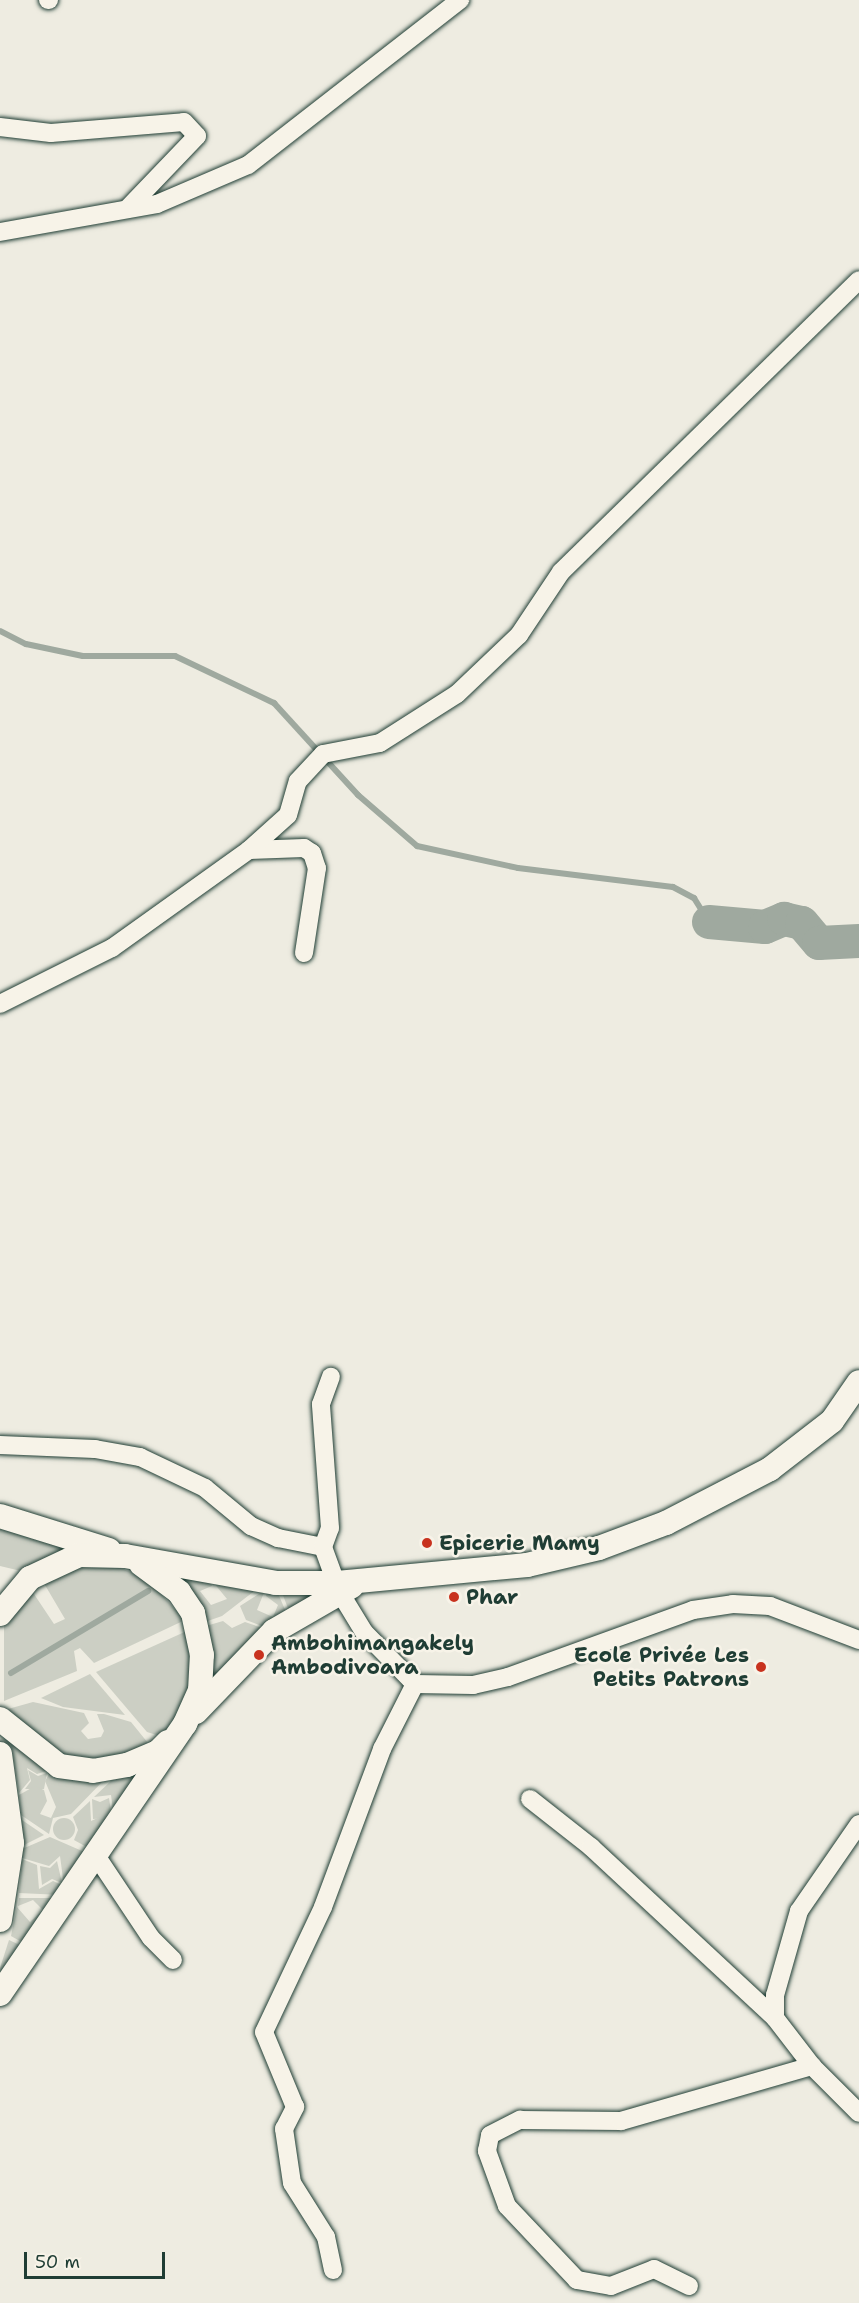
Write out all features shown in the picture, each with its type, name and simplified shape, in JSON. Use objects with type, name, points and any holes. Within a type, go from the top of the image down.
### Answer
[{"type":"main road","points":[[0,1516],[125,1556],[276,1583],[338,1587],[371,1580],[526,1564],[599,1548],[666,1523],[770,1469],[810,1441],[845,1406],[859,1382]]},
{"type":"main road","points":[[0,1614],[12,1594],[54,1563],[78,1556],[125,1556],[160,1576],[193,1613],[203,1674],[185,1724],[97,1857],[0,1995]]},
{"type":"main road","points":[[0,1719],[60,1766],[93,1772],[158,1752],[255,1648],[338,1587]]},
{"type":"main road","points":[[0,1754],[12,1843],[0,1920]]},
{"type":"street","points":[[0,232],[156,204],[248,165],[460,0]]},
{"type":"street","points":[[0,127],[51,133],[184,122],[197,136],[127,209]]},
{"type":"street","points":[[0,1004],[112,948],[249,850],[288,815],[298,781],[323,754],[380,742],[457,694],[519,635],[561,572],[859,279]]},
{"type":"street","points":[[249,850],[304,848],[312,853],[317,868],[304,953]]},
{"type":"street","points":[[331,1377],[321,1404],[330,1528],[323,1547],[338,1587],[364,1632],[414,1684],[473,1685],[508,1677],[693,1610],[733,1604],[770,1606],[859,1640]]},
{"type":"street","points":[[0,1445],[95,1449],[140,1457],[205,1488],[251,1526],[323,1547]]},
{"type":"street","points":[[333,2270],[326,2237],[292,2182],[284,2129],[294,2107],[264,2032],[323,1906],[382,1749],[414,1684]]},
{"type":"street","points":[[530,1799],[591,1847],[775,2018],[812,2066],[859,2113]]},
{"type":"street","points":[[775,2018],[775,1995],[799,1911],[859,1824]]},
{"type":"street","points":[[97,1857],[151,1938],[173,1959]]},
{"type":"street","points":[[688,2286],[654,2270],[611,2286],[577,2280],[507,2206],[487,2151],[490,2135],[520,2120],[621,2121],[812,2066]]},
{"type":"shaded area","points":[[0,1526],[67,1549],[21,1571],[0,1566]]},
{"type":"shaded area","points":[[77,1566],[118,1567],[146,1578],[185,1620],[94,1663],[80,1648],[74,1651],[77,1671],[4,1701],[4,1625],[30,1588],[54,1624],[65,1619],[42,1580]]},
{"type":"shaded area","points":[[173,1573],[210,1581],[212,1586],[200,1591],[211,1605],[227,1599],[213,1582],[257,1589],[222,1616],[205,1622]]},
{"type":"shaded area","points":[[265,1590],[257,1610],[273,1617],[278,1605],[266,1596],[267,1590],[277,1591],[286,1612],[267,1628],[246,1620],[240,1606]]},
{"type":"shaded area","points":[[281,1590],[320,1592],[289,1611]]},
{"type":"shaded area","points":[[223,1621],[232,1628],[245,1622],[265,1629],[210,1686],[206,1626]]},
{"type":"shaded area","points":[[189,1630],[196,1669],[175,1723],[160,1736],[147,1732],[96,1672]]},
{"type":"shaded area","points":[[90,1674],[125,1715],[63,1707],[41,1698]]},
{"type":"shaded area","points":[[33,1702],[84,1713],[89,1723],[81,1731],[88,1739],[101,1737],[104,1731],[97,1714],[104,1714],[131,1722],[148,1743],[109,1762],[59,1754],[8,1709]]},
{"type":"shaded area","points":[[11,1744],[49,1770],[37,1774],[27,1768],[30,1780],[19,1793]]},
{"type":"shaded area","points":[[149,1767],[114,1817],[111,1795],[94,1797],[113,1779]]},
{"type":"shaded area","points":[[28,1770],[38,1776],[47,1773],[44,1789],[25,1789],[31,1781]]},
{"type":"shaded area","points":[[51,1771],[107,1777],[71,1814],[53,1818],[49,1834],[21,1815],[19,1795],[35,1786],[44,1790],[47,1801],[40,1814],[51,1818],[56,1807],[45,1781]]},
{"type":"shaded area","points":[[109,1798],[112,1818],[93,1819],[92,1799],[100,1802]]},
{"type":"shaded area","points":[[90,1801],[91,1821],[102,1816],[112,1820],[92,1850],[74,1840],[78,1830],[73,1817]]},
{"type":"shaded area","points":[[64,1818],[72,1821],[75,1829],[72,1837],[64,1840],[56,1837],[53,1829],[56,1821]]},
{"type":"shaded area","points":[[22,1820],[44,1835],[22,1846]]},
{"type":"shaded area","points":[[50,1837],[89,1854],[61,1895],[19,1893],[22,1859],[37,1865],[39,1889],[53,1881],[64,1886],[60,1856],[49,1866],[22,1858],[22,1849]]},
{"type":"shaded area","points":[[57,1861],[62,1883],[52,1879],[42,1885],[40,1866],[50,1868]]},
{"type":"shaded area","points":[[19,1898],[59,1898],[25,1944],[11,1936],[17,1907],[30,1922],[43,1910],[33,1900],[18,1906]]},
{"type":"shaded area","points":[[9,1940],[24,1947],[0,1978],[0,1968]]},
{"type":"waterway","points":[[0,631],[26,644],[83,656],[175,656],[274,703],[358,795],[417,846],[518,868],[673,887],[694,898],[709,922]]},
{"type":"waterway","points":[[709,922],[765,927],[784,919],[802,923],[819,943],[859,941]]},
{"type":"waterway","points":[[11,1673],[148,1591]]},
{"type":"place","name":"Epicerie Mamy","points":[[427,1543]]},
{"type":"place","name":"Phar","points":[[454,1597]]},
{"type":"place","name":"Ambohimangakely Ambodivoara","points":[[259,1655]]},
{"type":"place","name":"Ecole Privée Les Petits Patrons","points":[[761,1667]]}]
